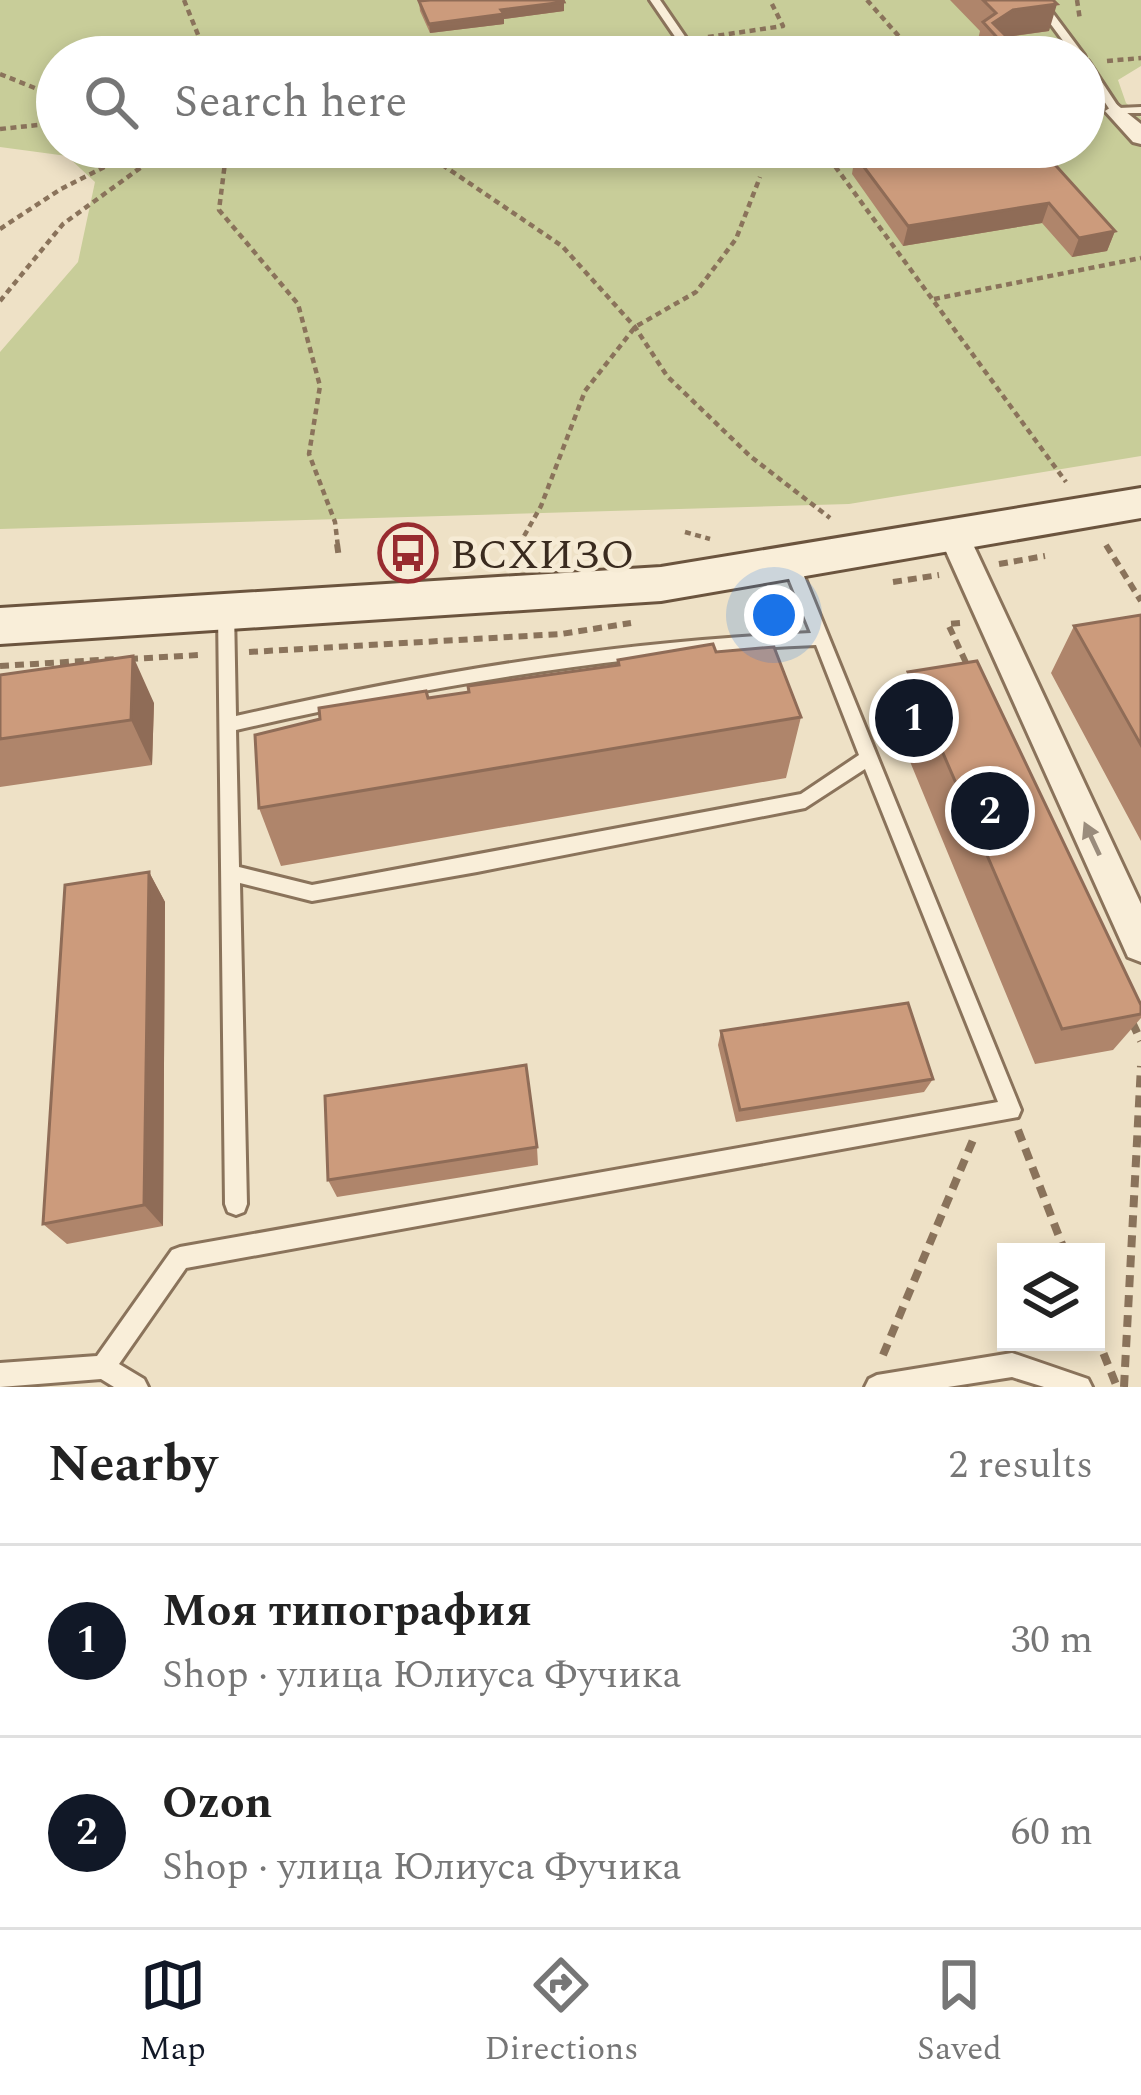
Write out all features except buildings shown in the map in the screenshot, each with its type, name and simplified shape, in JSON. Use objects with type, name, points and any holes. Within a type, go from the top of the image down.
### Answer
[{"type":"main road","points":[[0,626],[226,632],[661,584],[1141,503]]},
{"type":"street","points":[[1110,103],[1141,137]]},
{"type":"street","points":[[955,538],[1141,945]]},
{"type":"lane","points":[[655,0],[679,36]]},
{"type":"lane","points":[[1039,0],[1065,36]]},
{"type":"lane","points":[[1105,95],[1110,103]]},
{"type":"lane","points":[[1105,102],[1141,110]]},
{"type":"lane","points":[[103,1367],[180,1258],[1011,1110],[791,564]]},
{"type":"lane","points":[[226,632],[236,1204]]},
{"type":"lane","points":[[227,725],[368,691],[730,641],[822,639]]},
{"type":"lane","points":[[230,873],[312,893],[477,864],[805,801],[870,758]]},
{"type":"lane","points":[[878,1377],[1012,1365],[1080,1387]]},
{"type":"lane","points":[[0,1375],[103,1367],[136,1387]]},
{"type":"path","points":[[184,0],[199,36]]},
{"type":"path","points":[[716,36],[783,26],[770,0]]},
{"type":"path","points":[[867,0],[899,36]]},
{"type":"path","points":[[1105,60],[1141,58]]},
{"type":"path","points":[[0,74],[36,89]]},
{"type":"path","points":[[0,129],[36,125]]},
{"type":"path","points":[[0,229],[102,168]]},
{"type":"path","points":[[0,301],[63,224],[140,168]]},
{"type":"path","points":[[224,168],[219,210],[298,304],[320,386],[309,454],[335,522],[339,558]]},
{"type":"path","points":[[447,168],[562,247],[635,327],[667,376],[750,456],[830,518]]},
{"type":"path","points":[[519,544],[541,506],[585,391],[635,327],[696,292],[736,239],[758,189],[760,168]]},
{"type":"path","points":[[833,168],[1068,484]]},
{"type":"path","points":[[934,298],[1141,258]]},
{"type":"path","points":[[1106,544],[1141,601]]},
{"type":"path","points":[[977,687],[948,624],[991,618]]},
{"type":"path","points":[[0,666],[226,632],[561,634],[647,621]]},
{"type":"path","points":[[1131,1020],[1141,1041]]},
{"type":"path","points":[[1121,1387],[1141,1066]]},
{"type":"path","points":[[1011,1110],[1062,1243]]},
{"type":"path","points":[[878,1377],[983,1115]]},
{"type":"path","points":[[1104,1351],[1121,1387]]},
{"type":"green space","points":[[0,0],[1141,0],[1141,66],[1118,80],[1126,103],[1141,117],[1141,456],[849,504],[0,529],[0,352],[78,262],[95,182],[80,168],[1105,168],[1105,36],[36,36],[36,152],[0,147]]},
{"type":"place","name":"ВСХИЗО","points":[[408,553]]},
{"type":"place","name":"Моя типография","points":[[914,718]]},
{"type":"place","name":"Ozon","points":[[990,811]]}]
